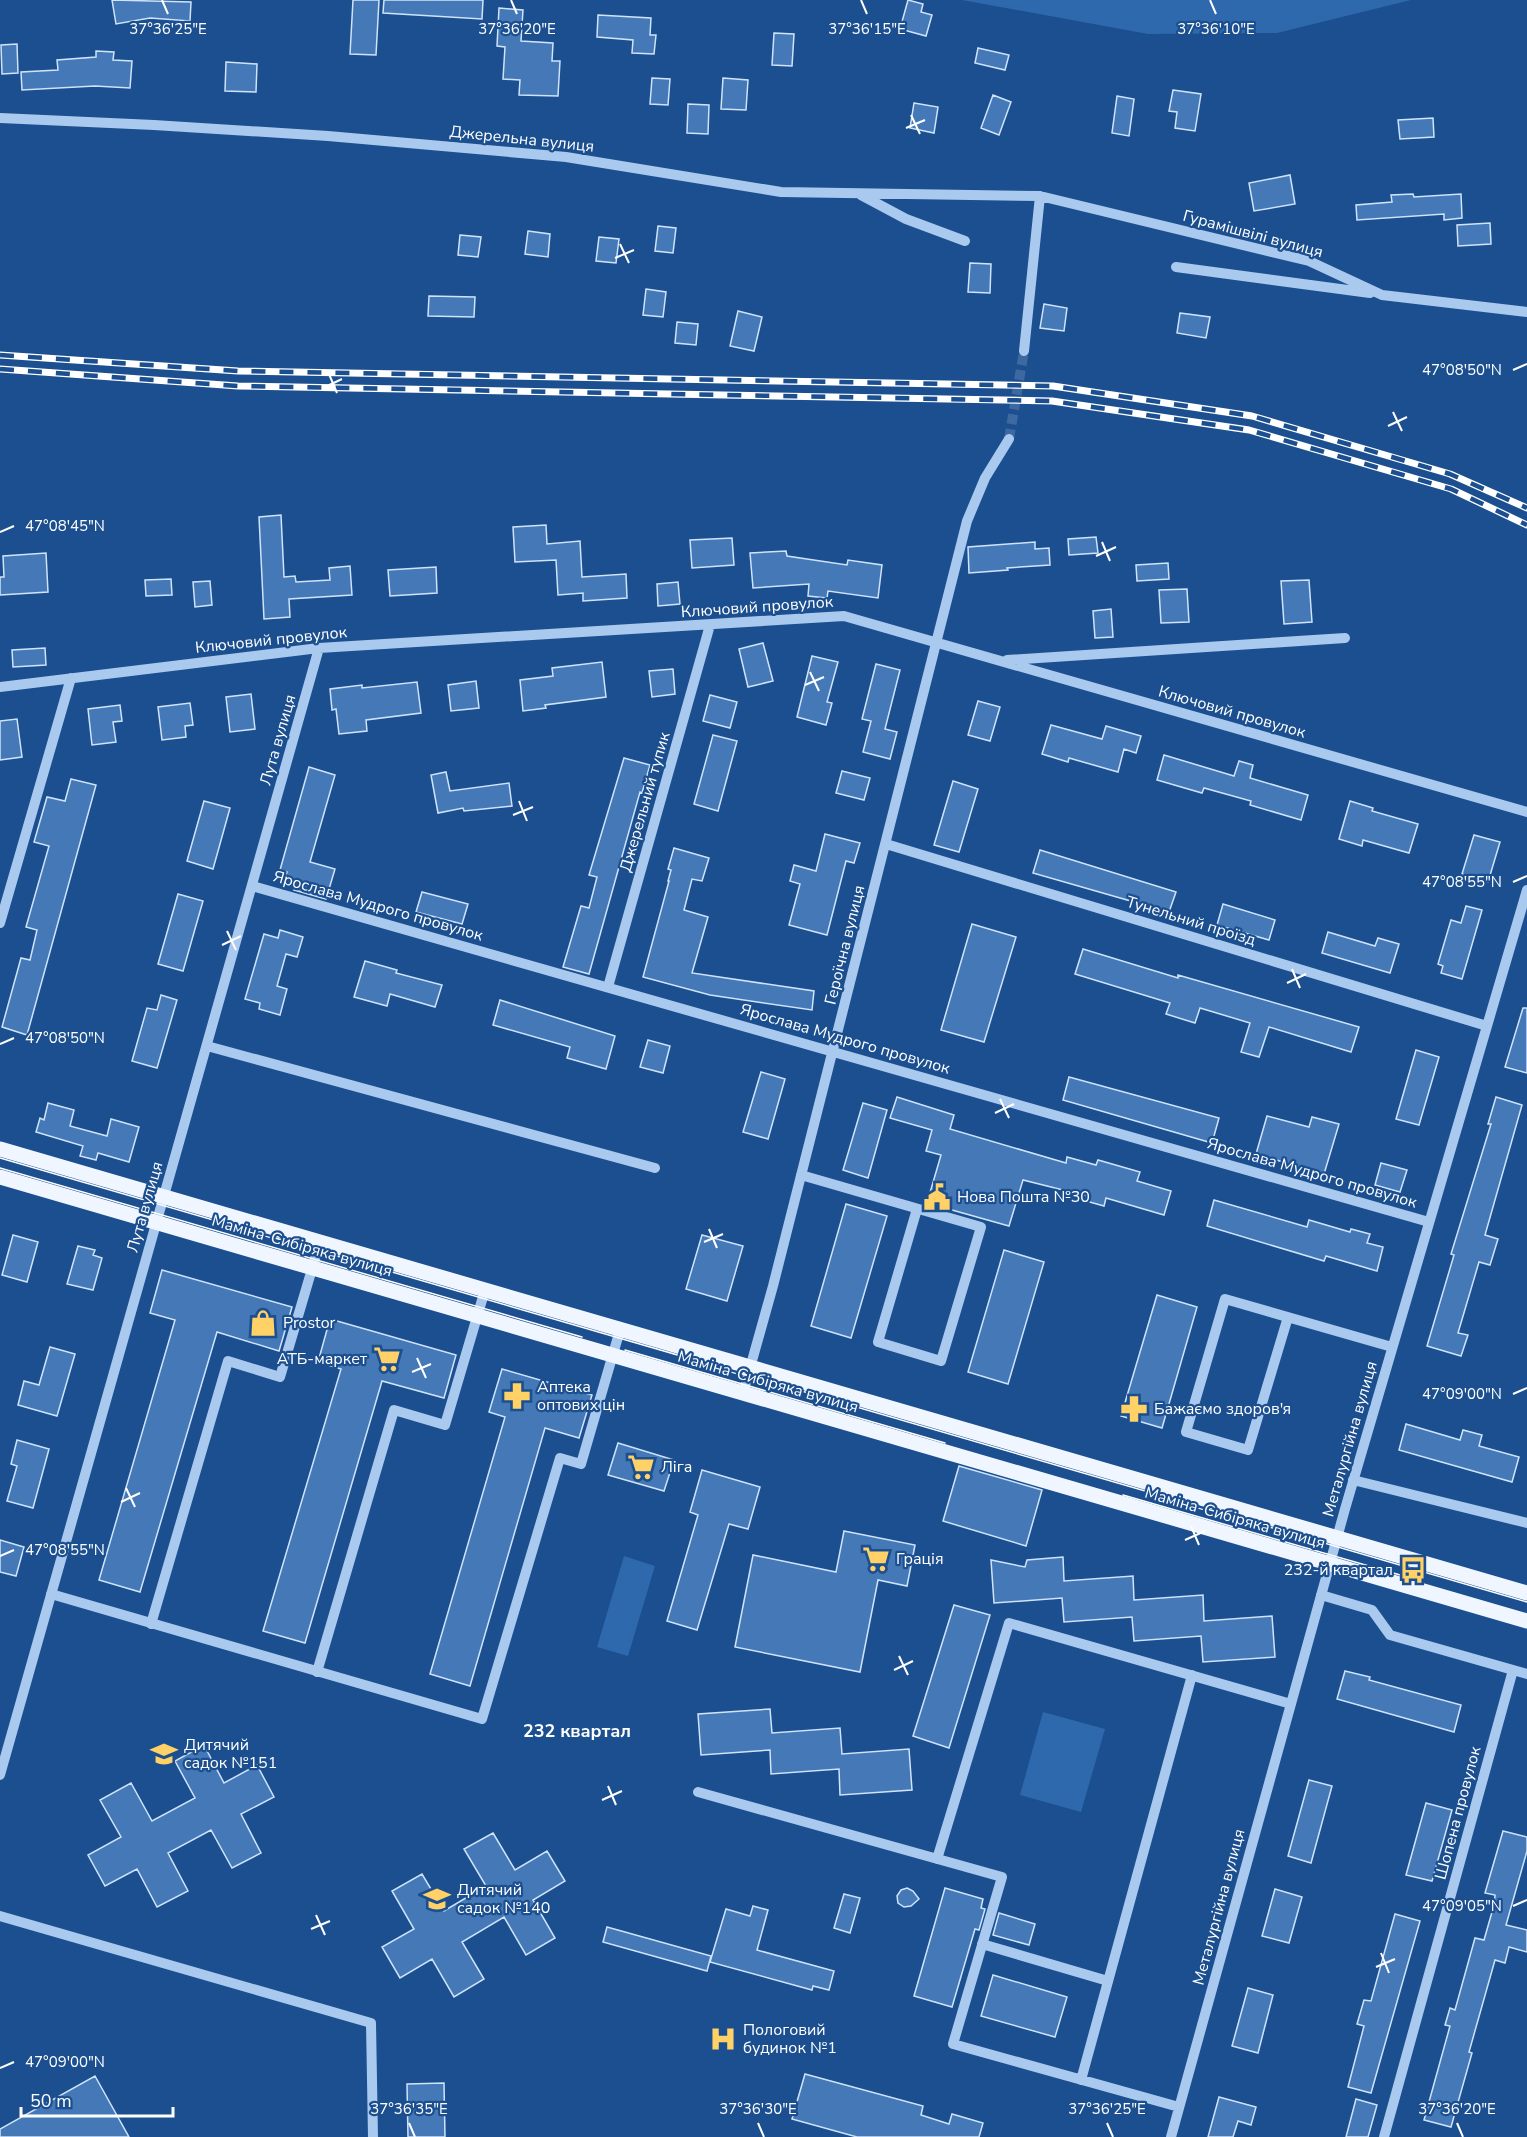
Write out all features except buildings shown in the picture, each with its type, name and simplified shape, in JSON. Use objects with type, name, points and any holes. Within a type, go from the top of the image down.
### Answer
[{"type":"main road","name":"Маміна-Сибіряка вулиця","points":[[0,1149],[1527,1593]]},
{"type":"main road","name":"Маміна-Сибіряка вулиця","points":[[0,1177],[1527,1621]]},
{"type":"street","name":"Джерельна вулиця","points":[[0,118],[154,125],[388,141],[566,157],[781,192],[1040,196]]},
{"type":"street","points":[[858,193],[906,219],[965,241]]},
{"type":"street","points":[[1024,351],[1040,196]]},
{"type":"street","name":"Гурамішвілі вулиця","points":[[1040,196],[1309,261],[1382,295],[1527,312]]},
{"type":"street","points":[[1176,267],[1382,295]]},
{"type":"street","name":"Героїчна вулиця","points":[[743,1393],[833,1052],[967,521],[985,478],[1009,439]]},
{"type":"street","name":"Ключовий провулок","points":[[0,687],[319,648],[844,616],[1527,812]]},
{"type":"street","name":"Джерельний тупик","points":[[608,987],[710,625]]},
{"type":"street","points":[[998,660],[1345,638]]},
{"type":"street","name":"Лута вулиця","points":[[0,1775],[319,648]]},
{"type":"street","points":[[0,923],[71,678]]},
{"type":"street","name":"Тунельний проїзд","points":[[886,844],[1487,1026]]},
{"type":"street","name":"Ярослава Мудрого провулок","points":[[252,886],[1429,1222]]},
{"type":"street","name":"Металургійна вулиця","points":[[1171,2137],[1353,1479],[1527,890]]},
{"type":"street","points":[[207,1046],[655,1168]]},
{"type":"street","points":[[801,1175],[981,1227],[941,1361],[878,1342],[917,1209]]},
{"type":"street","points":[[151,1624],[228,1361],[280,1377],[320,1242]]},
{"type":"street","points":[[317,1672],[394,1410],[445,1425],[485,1290]]},
{"type":"street","points":[[1288,1317],[1248,1450],[1185,1432],[1225,1299],[1288,1317],[1392,1347]]},
{"type":"street","points":[[51,1594],[483,1719],[560,1458],[581,1464],[620,1330]]},
{"type":"street","points":[[1353,1479],[1527,1523]]},
{"type":"street","points":[[1321,1595],[1372,1610],[1390,1635],[1527,1674]]},
{"type":"street","points":[[936,1859],[1009,1623],[1291,1704]]},
{"type":"street","name":"Шопена провулок","points":[[1384,2137],[1513,1670]]},
{"type":"street","points":[[1081,2080],[1192,1675]]},
{"type":"street","points":[[698,1792],[1002,1877],[953,2044],[1179,2107]]},
{"type":"street","points":[[0,1916],[370,2023],[373,2137]]},
{"type":"street","points":[[982,1944],[1108,1980]]},
{"type":"shaded area","points":[[962,0],[1411,0],[1277,33],[1148,34]]},
{"type":"shaded area","points":[[624,1556],[655,1566],[628,1656],[597,1647]]},
{"type":"shaded area","points":[[1043,1712],[1105,1729],[1081,1812],[1020,1795]]},
{"type":"tunnel","points":[[1009,439],[1024,351]]},
{"type":"tram line","points":[[0,1158],[1527,1602]]},
{"type":"tram line","points":[[0,1168],[582,1337]]},
{"type":"tram line","points":[[625,1350],[945,1443]]},
{"type":"tram line","points":[[1123,1495],[1414,1579]]},
{"type":"railway","points":[[0,355],[238,371],[1053,386],[1252,416],[1450,474],[1527,508]]},
{"type":"railway","points":[[0,369],[238,386],[1052,401],[1249,430],[1451,489],[1527,525]]},
{"type":"place","name":"Нова Пошта №30","points":[[937,1197]]},
{"type":"place","name":"Prostor","points":[[263,1323]]},
{"type":"place","name":"АТБ-маркет","points":[[387,1359]]},
{"type":"place","name":"Аптека оптових цін","points":[[517,1396]]},
{"type":"place","name":"Бажаємо здоров'я","points":[[1134,1409]]},
{"type":"place","name":"Ліга","points":[[641,1467]]},
{"type":"place","name":"Грація","points":[[876,1559]]},
{"type":"place","name":"232-й квартал","points":[[1413,1570]]},
{"type":"place","name":"Дитячий садок №151","points":[[164,1754]]},
{"type":"place","name":"Дитячий садок №140","points":[[437,1899]]},
{"type":"place","name":"Пологовий будинок №1","points":[[723,2039]]},
{"type":"district","name":"232 квартал","points":[[577,1731]]}]
